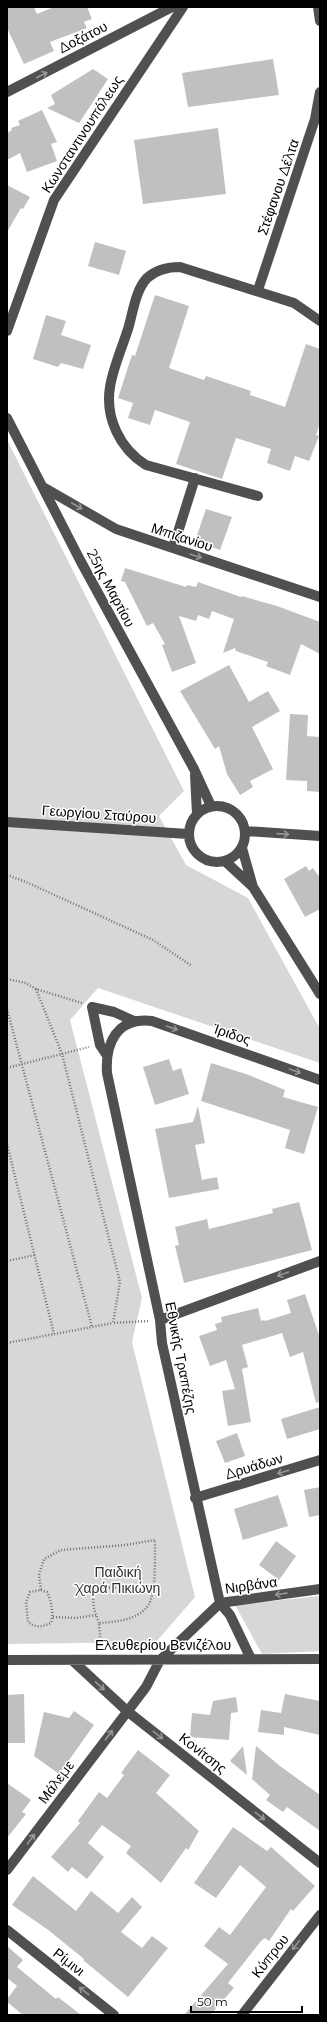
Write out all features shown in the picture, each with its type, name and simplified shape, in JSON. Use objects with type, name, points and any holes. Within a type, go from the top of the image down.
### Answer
[{"type":"street","name":"Δοξάτου","points":[[7,92],[172,7]]},
{"type":"street","name":"Κωνσταντινουπόλεως","points":[[7,331],[54,200],[182,7]]},
{"type":"street","points":[[318,7],[320,21]]},
{"type":"street","name":"Στέφανου Δέλτα","points":[[258,290],[316,120],[320,92]]},
{"type":"street","points":[[258,496],[146,465],[137,459],[123,445],[114,427],[110,408],[110,388],[139,294],[147,278],[157,271],[168,267],[180,267],[258,290],[294,303],[320,321]]},
{"type":"street","name":"25ης Μαρτίου","points":[[7,418],[120,636],[194,769],[211,806]]},
{"type":"street","points":[[173,548],[195,478]]},
{"type":"street","name":"Μπιζανίου","points":[[43,487],[116,529],[320,597]]},
{"type":"street","name":"25ης Μαρτίου","points":[[194,769],[197,814]]},
{"type":"street","points":[[242,848],[235,856],[226,862],[210,862],[203,859],[192,848],[188,834],[191,823],[197,814],[211,806],[220,806],[234,811],[243,822],[245,831],[242,848],[253,887]]},
{"type":"street","name":"Γεωργίου Σταύρου","points":[[7,822],[188,834]]},
{"type":"street","points":[[245,831],[320,836]]},
{"type":"street","points":[[226,862],[253,887],[320,994]]},
{"type":"street","points":[[92,1006],[114,1012],[134,1021]]},
{"type":"street","name":"Εθνικής Τραπέζης","points":[[92,1006],[100,1044],[106,1054]]},
{"type":"street","name":"Εθνικής Τραπέζης","points":[[134,1021],[121,1029],[114,1037],[106,1054],[107,1074],[160,1320],[162,1343],[220,1603],[233,1620],[251,1659]]},
{"type":"street","name":"Ίριδος","points":[[134,1021],[152,1021],[320,1080]]},
{"type":"street","points":[[160,1320],[320,1261]]},
{"type":"street","name":"Δρυάδων","points":[[196,1498],[320,1460]]},
{"type":"street","name":"Νιρβάνα","points":[[127,1711],[146,1687],[160,1660],[220,1603],[320,1589]]},
{"type":"street","name":"Ελευθερίου Βενιζέλου","points":[[7,1660],[320,1659]]},
{"type":"street","name":"Κονίτσης","points":[[72,1660],[127,1711],[320,1863]]},
{"type":"street","name":"Μάλεμε","points":[[7,1870],[127,1711]]},
{"type":"street","name":"Κύπρου","points":[[242,2015],[320,1915]]},
{"type":"street","name":"Ρίμινι","points":[[7,1930],[114,2015]]},
{"type":"path","points":[[7,875],[26,882],[154,940],[192,966]]},
{"type":"path","points":[[7,979],[26,983],[36,989],[92,1006]]},
{"type":"path","points":[[36,989],[62,1054],[120,1282],[113,1323]]},
{"type":"path","points":[[7,1008],[92,1327]]},
{"type":"path","points":[[7,1068],[100,1044]]},
{"type":"path","points":[[7,1144],[54,1334]]},
{"type":"path","points":[[7,1261],[35,1255]]},
{"type":"path","points":[[7,1343],[113,1323],[160,1320]]},
{"type":"path","points":[[41,1590],[39,1575],[44,1559],[61,1550],[155,1540],[153,1586],[148,1604],[134,1617],[116,1622],[99,1623]]},
{"type":"path","points":[[102,1660],[99,1623],[96,1615],[92,1587],[131,1588],[153,1586]]},
{"type":"path","points":[[41,1590],[47,1592],[49,1596],[53,1617],[51,1623],[41,1627],[32,1626],[28,1622],[26,1602],[30,1592],[41,1590]]},
{"type":"path","points":[[53,1617],[76,1618],[96,1615]]},
{"type":"green space","name":"Παιδική Χαρά Πικιώνη","points":[[7,440],[184,791],[159,816],[186,865],[248,898],[320,1029],[320,1063],[98,988],[70,1020],[142,1298],[132,1342],[195,1597],[156,1642],[7,1644]]},
{"type":"green space","points":[[320,1596],[320,1651],[262,1654],[235,1605]]},
{"type":"building","points":[[7,7],[34,7],[37,14],[54,7],[87,7],[92,19],[84,22],[87,28],[50,42],[54,51],[24,64],[7,28]]},
{"type":"building","points":[[273,59],[279,95],[188,107],[182,73]]},
{"type":"building","points":[[93,69],[108,79],[79,123],[47,108],[55,104],[51,95]]},
{"type":"building","points":[[42,110],[57,142],[51,144],[57,161],[27,172],[20,153],[7,160],[7,133],[12,130],[11,128],[20,125],[18,121]]},
{"type":"building","points":[[218,128],[226,194],[143,204],[134,140]]},
{"type":"building","points":[[7,185],[30,197],[23,209],[21,208],[7,232]]},
{"type":"building","points":[[95,242],[126,251],[119,275],[88,266]]},
{"type":"building","points":[[155,295],[189,306],[169,368],[204,380],[206,376],[251,391],[250,395],[285,407],[306,344],[320,349],[320,423],[316,435],[319,436],[309,461],[295,456],[290,471],[267,463],[271,449],[236,438],[222,479],[176,464],[190,422],[155,410],[150,425],[128,418],[133,403],[118,398],[132,355],[135,356]]},
{"type":"building","points":[[46,315],[66,321],[61,335],[91,345],[83,369],[61,363],[58,367],[33,359]]},
{"type":"building","points":[[206,509],[232,517],[220,550],[195,541]]},
{"type":"building","points":[[125,568],[186,587],[187,585],[196,587],[198,582],[241,597],[242,596],[277,606],[320,622],[320,654],[301,644],[290,675],[266,666],[268,662],[236,651],[235,648],[223,653],[234,619],[212,611],[209,619],[198,615],[196,621],[179,616],[196,663],[172,672],[162,645],[165,644],[153,623],[147,626],[125,582],[121,581]]},
{"type":"building","points":[[229,665],[249,702],[268,691],[280,711],[252,727],[273,769],[250,781],[253,787],[240,795],[227,774],[219,746],[215,749],[180,691]]},
{"type":"building","points":[[290,714],[308,715],[307,736],[320,737],[320,792],[307,791],[307,781],[286,780]]},
{"type":"building","points":[[306,866],[309,871],[313,868],[320,878],[320,909],[305,917],[284,879]]},
{"type":"building","points":[[169,1059],[173,1071],[181,1068],[189,1094],[155,1105],[143,1067]]},
{"type":"building","points":[[211,1063],[246,1074],[285,1090],[283,1097],[318,1107],[304,1154],[285,1148],[290,1130],[201,1101]]},
{"type":"building","points":[[198,1106],[205,1143],[195,1145],[202,1180],[217,1177],[219,1189],[169,1198],[155,1129],[193,1122]]},
{"type":"building","points":[[299,1202],[312,1250],[184,1283],[175,1246],[179,1245],[175,1227],[207,1219],[209,1229],[273,1213],[272,1209]]},
{"type":"building","points":[[305,1294],[320,1338],[320,1402],[316,1403],[303,1352],[290,1357],[282,1333],[242,1345],[248,1367],[242,1369],[251,1422],[228,1426],[222,1391],[235,1389],[226,1360],[210,1366],[199,1336],[217,1330],[215,1324],[222,1322],[221,1317],[258,1308],[261,1321],[291,1313],[287,1300]]},
{"type":"building","points":[[320,1407],[320,1429],[287,1439],[281,1419]]},
{"type":"building","points":[[237,1433],[245,1456],[225,1463],[216,1441]]},
{"type":"building","points":[[320,1487],[320,1515],[309,1517],[304,1490]]},
{"type":"building","points":[[278,1495],[288,1526],[243,1540],[234,1509]]},
{"type":"building","points":[[276,1541],[296,1556],[279,1580],[259,1565]]},
{"type":"building","points":[[24,1694],[25,1743],[7,1743],[7,1695]]},
{"type":"building","points":[[285,1694],[320,1701],[320,1735],[284,1727],[284,1735],[258,1732],[261,1710],[281,1713]]},
{"type":"building","points":[[236,1697],[238,1712],[231,1713],[229,1740],[190,1737],[192,1713],[210,1715],[213,1701]]},
{"type":"building","points":[[74,1711],[94,1725],[59,1774],[34,1756],[44,1712],[69,1718]]},
{"type":"building","points":[[243,1746],[247,1775],[230,1761]]},
{"type":"building","points":[[256,1746],[280,1766],[320,1795],[320,1831],[287,1807],[283,1812],[266,1800],[270,1795],[252,1779]]},
{"type":"building","points":[[138,1750],[170,1775],[156,1793],[199,1831],[188,1850],[186,1848],[161,1883],[126,1853],[131,1846],[102,1825],[88,1843],[104,1857],[87,1879],[72,1867],[68,1872],[51,1857],[80,1823],[78,1821],[99,1792],[107,1798],[124,1775],[121,1773]]},
{"type":"building","points":[[7,1783],[31,1800],[22,1812],[26,1814],[7,1838]]},
{"type":"building","points":[[233,1827],[267,1851],[271,1847],[315,1886],[293,1911],[291,1909],[269,1941],[265,1938],[261,1941],[228,1983],[234,1988],[210,2015],[184,2015],[228,1964],[204,1946],[219,1927],[230,1935],[266,1887],[240,1865],[216,1898],[194,1883]]},
{"type":"building","points":[[33,1876],[76,1911],[91,1891],[118,1913],[132,1897],[142,1907],[121,1932],[142,1948],[152,1936],[168,1948],[128,1997],[47,1929],[12,1905]]},
{"type":"building","points":[[7,1946],[23,1960],[17,1967],[56,1999],[58,1997],[81,2015],[23,2015],[7,2002],[7,1999],[17,1986],[7,1978]]}]
